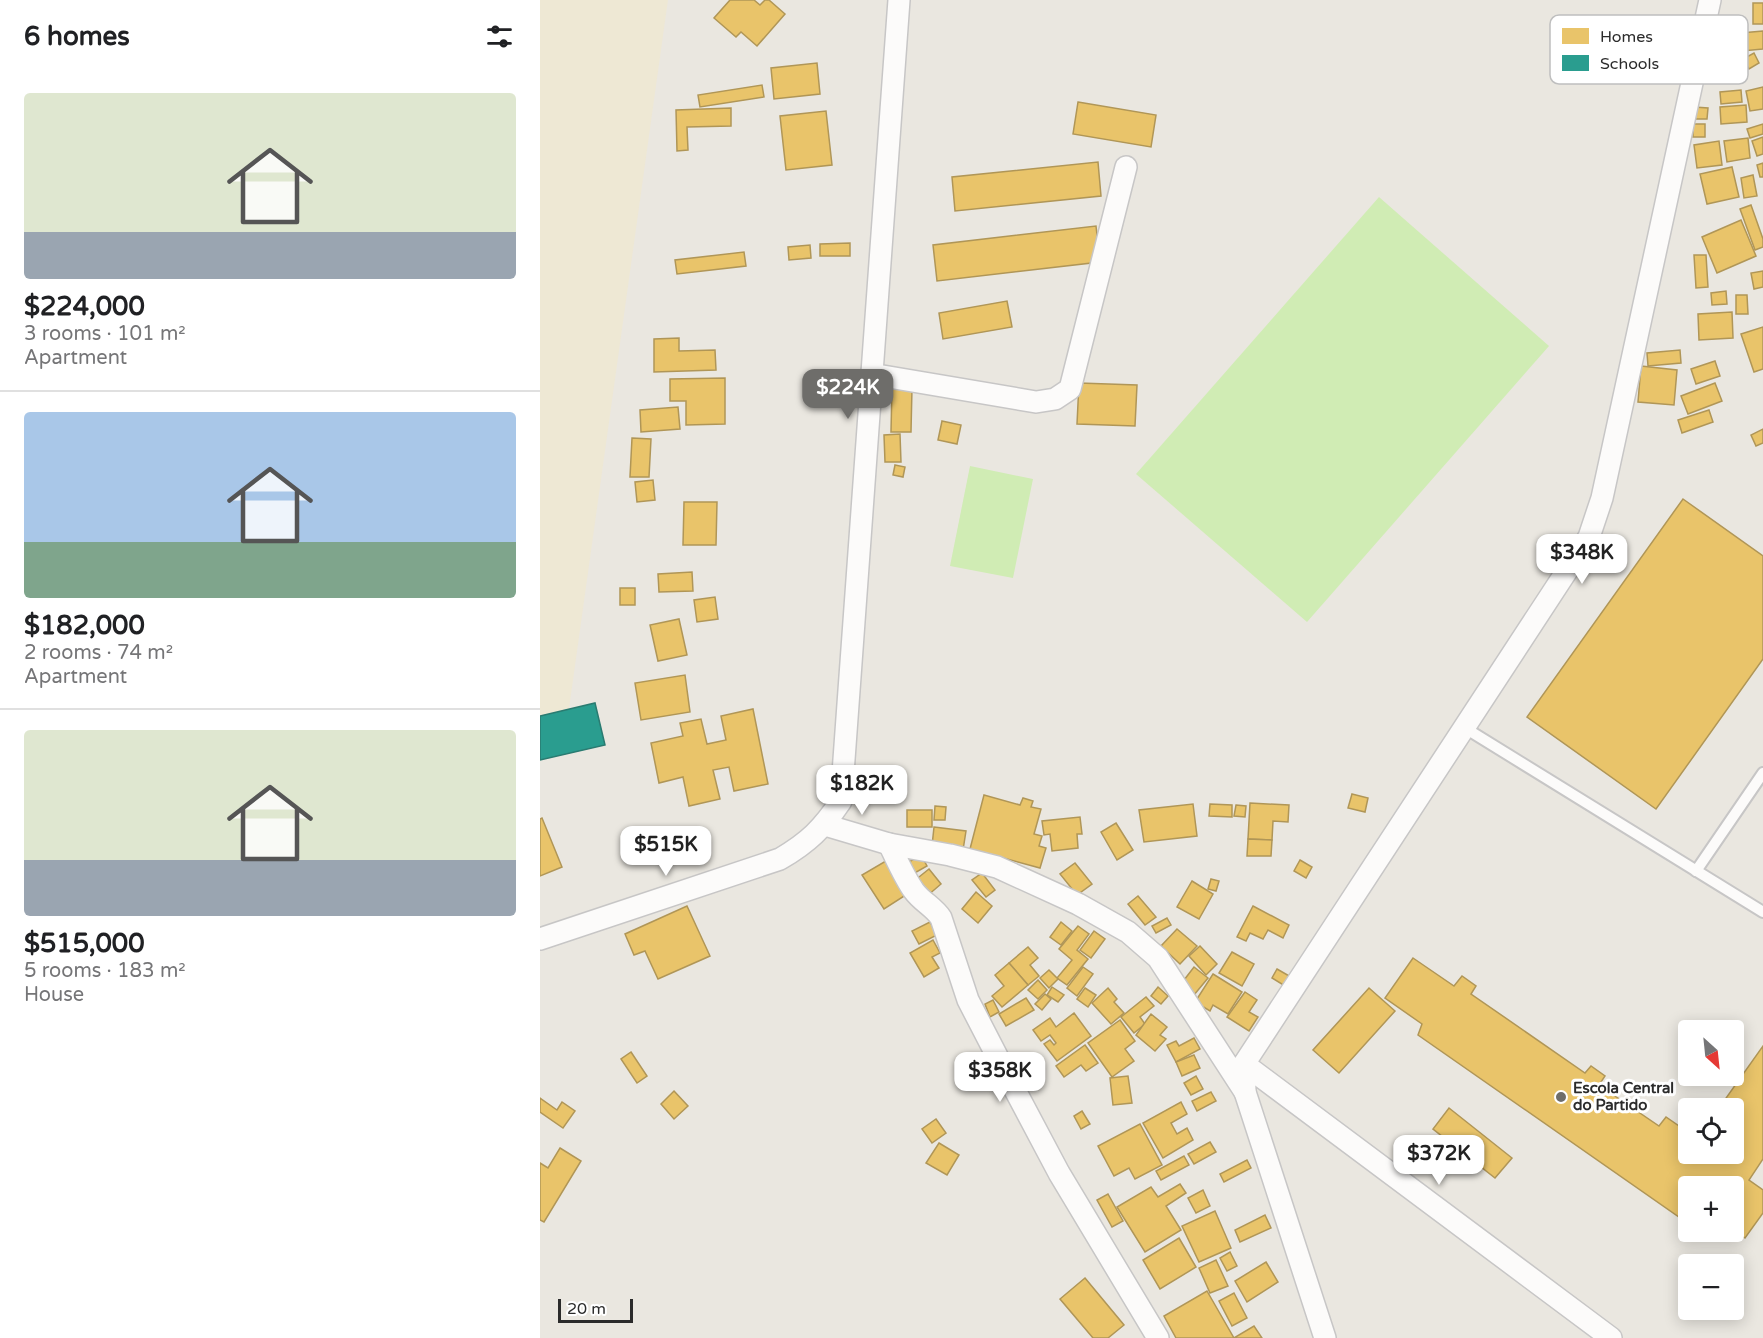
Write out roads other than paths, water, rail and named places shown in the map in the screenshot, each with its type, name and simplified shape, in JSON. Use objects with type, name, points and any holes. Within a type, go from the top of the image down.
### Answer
[{"type":"street","points":[[540,939],[780,859],[806,844],[825,825],[841,801],[899,0]]},
{"type":"street","points":[[1707,15],[1710,0]]},
{"type":"street","points":[[1245,1092],[1244,1064],[1589,537],[1602,498],[1692,84]]},
{"type":"street","points":[[871,374],[1036,402],[1055,399],[1070,389],[1126,167]]},
{"type":"street","points":[[825,825],[889,844],[950,855],[997,867],[1078,904],[1128,932],[1158,958],[1245,1092],[1325,1338]]},
{"type":"street","points":[[889,844],[914,890],[922,901],[935,908],[941,918],[968,1000],[1059,1173],[1158,1338]]},
{"type":"street","points":[[1244,1064],[1611,1338]]},
{"type":"lane","points":[[1465,728],[1763,912]]},
{"type":"lane","points":[[1696,871],[1763,773]]},
{"type":"place","name":"Escola Central do Partido","points":[[1561,1097]]}]
